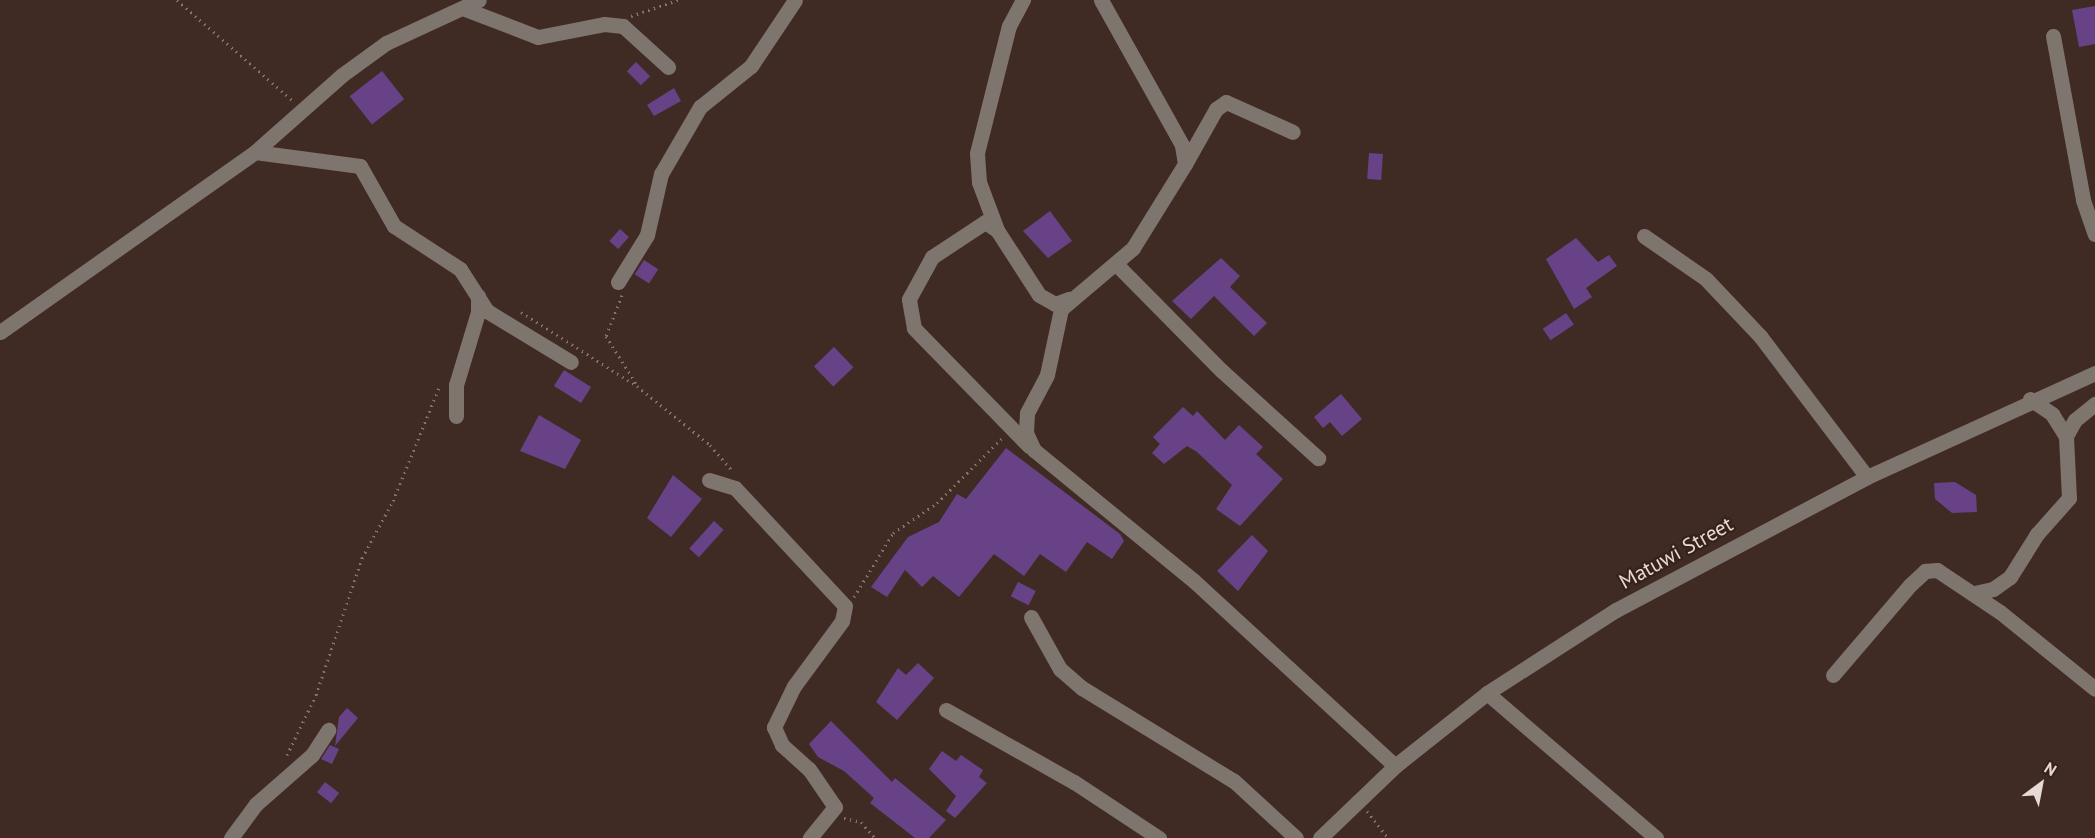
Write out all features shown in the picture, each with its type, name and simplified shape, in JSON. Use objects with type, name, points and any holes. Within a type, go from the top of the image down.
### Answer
[{"type":"street","points":[[0,332],[255,152],[301,108],[386,43],[465,9],[479,0]]},
{"type":"street","points":[[618,282],[647,235],[661,174],[700,107],[751,66],[795,0]]},
{"type":"street","points":[[1023,0],[1009,26],[977,153],[979,182],[997,230],[1039,295],[1055,304],[1069,299],[1117,265],[1185,165],[1216,109],[1226,102],[1293,132]]},
{"type":"street","points":[[1101,0],[1182,145],[1185,165]]},
{"type":"street","points":[[465,9],[538,37],[613,24],[632,30],[668,68]]},
{"type":"street","points":[[2053,36],[2083,200],[2095,234]]},
{"type":"street","points":[[255,152],[360,166],[383,215],[460,269],[494,316],[571,362]]},
{"type":"street","points":[[997,230],[978,224],[932,257],[917,277],[908,310],[915,328],[1034,450],[1194,581],[1395,766]]},
{"type":"street","points":[[1644,236],[1706,279],[1760,336],[1868,477]]},
{"type":"street","points":[[1117,265],[1222,371],[1318,458]]},
{"type":"street","points":[[456,416],[456,385],[478,312],[478,296]]},
{"type":"street","points":[[1034,450],[1024,422],[1044,384],[1057,320],[1069,299]]},
{"type":"street","name":"Matuwi Street","points":[[1320,838],[1395,766],[1487,693],[1697,564],[1868,477],[2030,399],[2095,373]]},
{"type":"street","points":[[1974,593],[1994,589],[2010,577],[2037,534],[2070,498],[2066,436],[2052,414],[2030,399]]},
{"type":"street","points":[[2066,436],[2074,420],[2095,404]]},
{"type":"street","points":[[710,480],[728,484],[742,495],[793,554],[837,593],[844,614],[794,686],[774,727],[782,745],[809,769],[835,807],[810,838]]},
{"type":"street","points":[[1833,675],[1924,571],[1937,570],[1974,593],[2095,689]]},
{"type":"street","points":[[1031,617],[1060,669],[1082,688],[1226,775],[1296,838]]},
{"type":"street","points":[[1487,693],[1656,838]]},
{"type":"street","points":[[946,710],[1074,782],[1159,838]]},
{"type":"street","points":[[231,838],[284,776],[312,755],[328,729]]},
{"type":"path","points":[[177,0],[301,108]]},
{"type":"path","points":[[613,24],[678,0]]},
{"type":"path","points":[[618,282],[623,299],[608,320],[606,336],[637,386]]},
{"type":"path","points":[[517,310],[637,386],[710,445],[736,475],[742,495]]},
{"type":"path","points":[[284,776],[285,760],[316,695],[362,558],[393,501],[443,378]]},
{"type":"path","points":[[844,614],[893,534],[937,503],[1012,428]]},
{"type":"path","points":[[1360,799],[1388,838]]},
{"type":"path","points":[[837,823],[844,818],[861,822],[875,838]]},
{"type":"building","points":[[2095,6],[2095,44],[2079,47],[2072,10]]},
{"type":"building","points":[[636,62],[650,76],[641,85],[627,71]]},
{"type":"building","points":[[382,71],[404,99],[372,125],[350,96]]},
{"type":"building","points":[[674,88],[681,101],[654,116],[647,105]]},
{"type":"building","points":[[1369,153],[1383,154],[1381,180],[1367,179]]},
{"type":"building","points":[[1050,211],[1072,241],[1048,258],[1023,231]]},
{"type":"building","points":[[620,229],[629,237],[618,249],[609,241]]},
{"type":"building","points":[[1576,238],[1598,262],[1609,255],[1617,266],[1586,288],[1592,297],[1574,309],[1546,259]]},
{"type":"building","points":[[1221,258],[1240,276],[1230,287],[1267,323],[1254,336],[1214,296],[1191,319],[1172,301]]},
{"type":"building","points":[[644,260],[658,269],[649,284],[635,274]]},
{"type":"building","points":[[1566,313],[1574,325],[1551,340],[1543,329]]},
{"type":"building","points":[[834,347],[853,367],[833,387],[814,366]]},
{"type":"building","points":[[564,370],[591,387],[581,403],[554,386]]},
{"type":"building","points":[[1341,394],[1362,419],[1342,436],[1330,422],[1323,428],[1314,417]]},
{"type":"building","points":[[1183,407],[1193,416],[1197,411],[1225,440],[1239,425],[1263,447],[1256,454],[1283,479],[1240,526],[1216,509],[1232,485],[1197,452],[1187,446],[1164,464],[1152,453],[1160,444],[1153,437]]},
{"type":"building","points":[[539,415],[581,440],[565,469],[520,451]]},
{"type":"building","points":[[1006,448],[1120,534],[1124,541],[1112,559],[1087,542],[1066,572],[1040,554],[1024,576],[994,554],[959,597],[933,576],[922,587],[905,570],[887,597],[871,587],[908,537],[939,522],[957,494],[966,499]]},
{"type":"building","points":[[673,475],[702,499],[671,537],[647,518]]},
{"type":"building","points":[[1955,482],[1976,495],[1977,512],[1952,513],[1935,499],[1934,483]]},
{"type":"building","points":[[714,521],[724,530],[699,557],[689,548]]},
{"type":"building","points":[[1252,535],[1268,551],[1238,591],[1217,571]]},
{"type":"building","points":[[1018,582],[1036,591],[1029,605],[1011,596]]},
{"type":"building","points":[[918,663],[934,678],[897,720],[876,702],[898,668],[906,675]]},
{"type":"building","points":[[347,708],[358,718],[335,746],[339,717]]},
{"type":"building","points":[[831,721],[892,782],[895,778],[946,820],[929,838],[915,838],[870,803],[874,798],[844,771],[818,757],[809,744]]},
{"type":"building","points":[[330,745],[339,749],[332,764],[321,759]]},
{"type":"building","points":[[942,751],[956,761],[961,755],[983,770],[979,777],[987,783],[955,818],[946,811],[956,796],[929,769]]},
{"type":"building","points":[[325,782],[339,793],[331,803],[317,792]]}]
